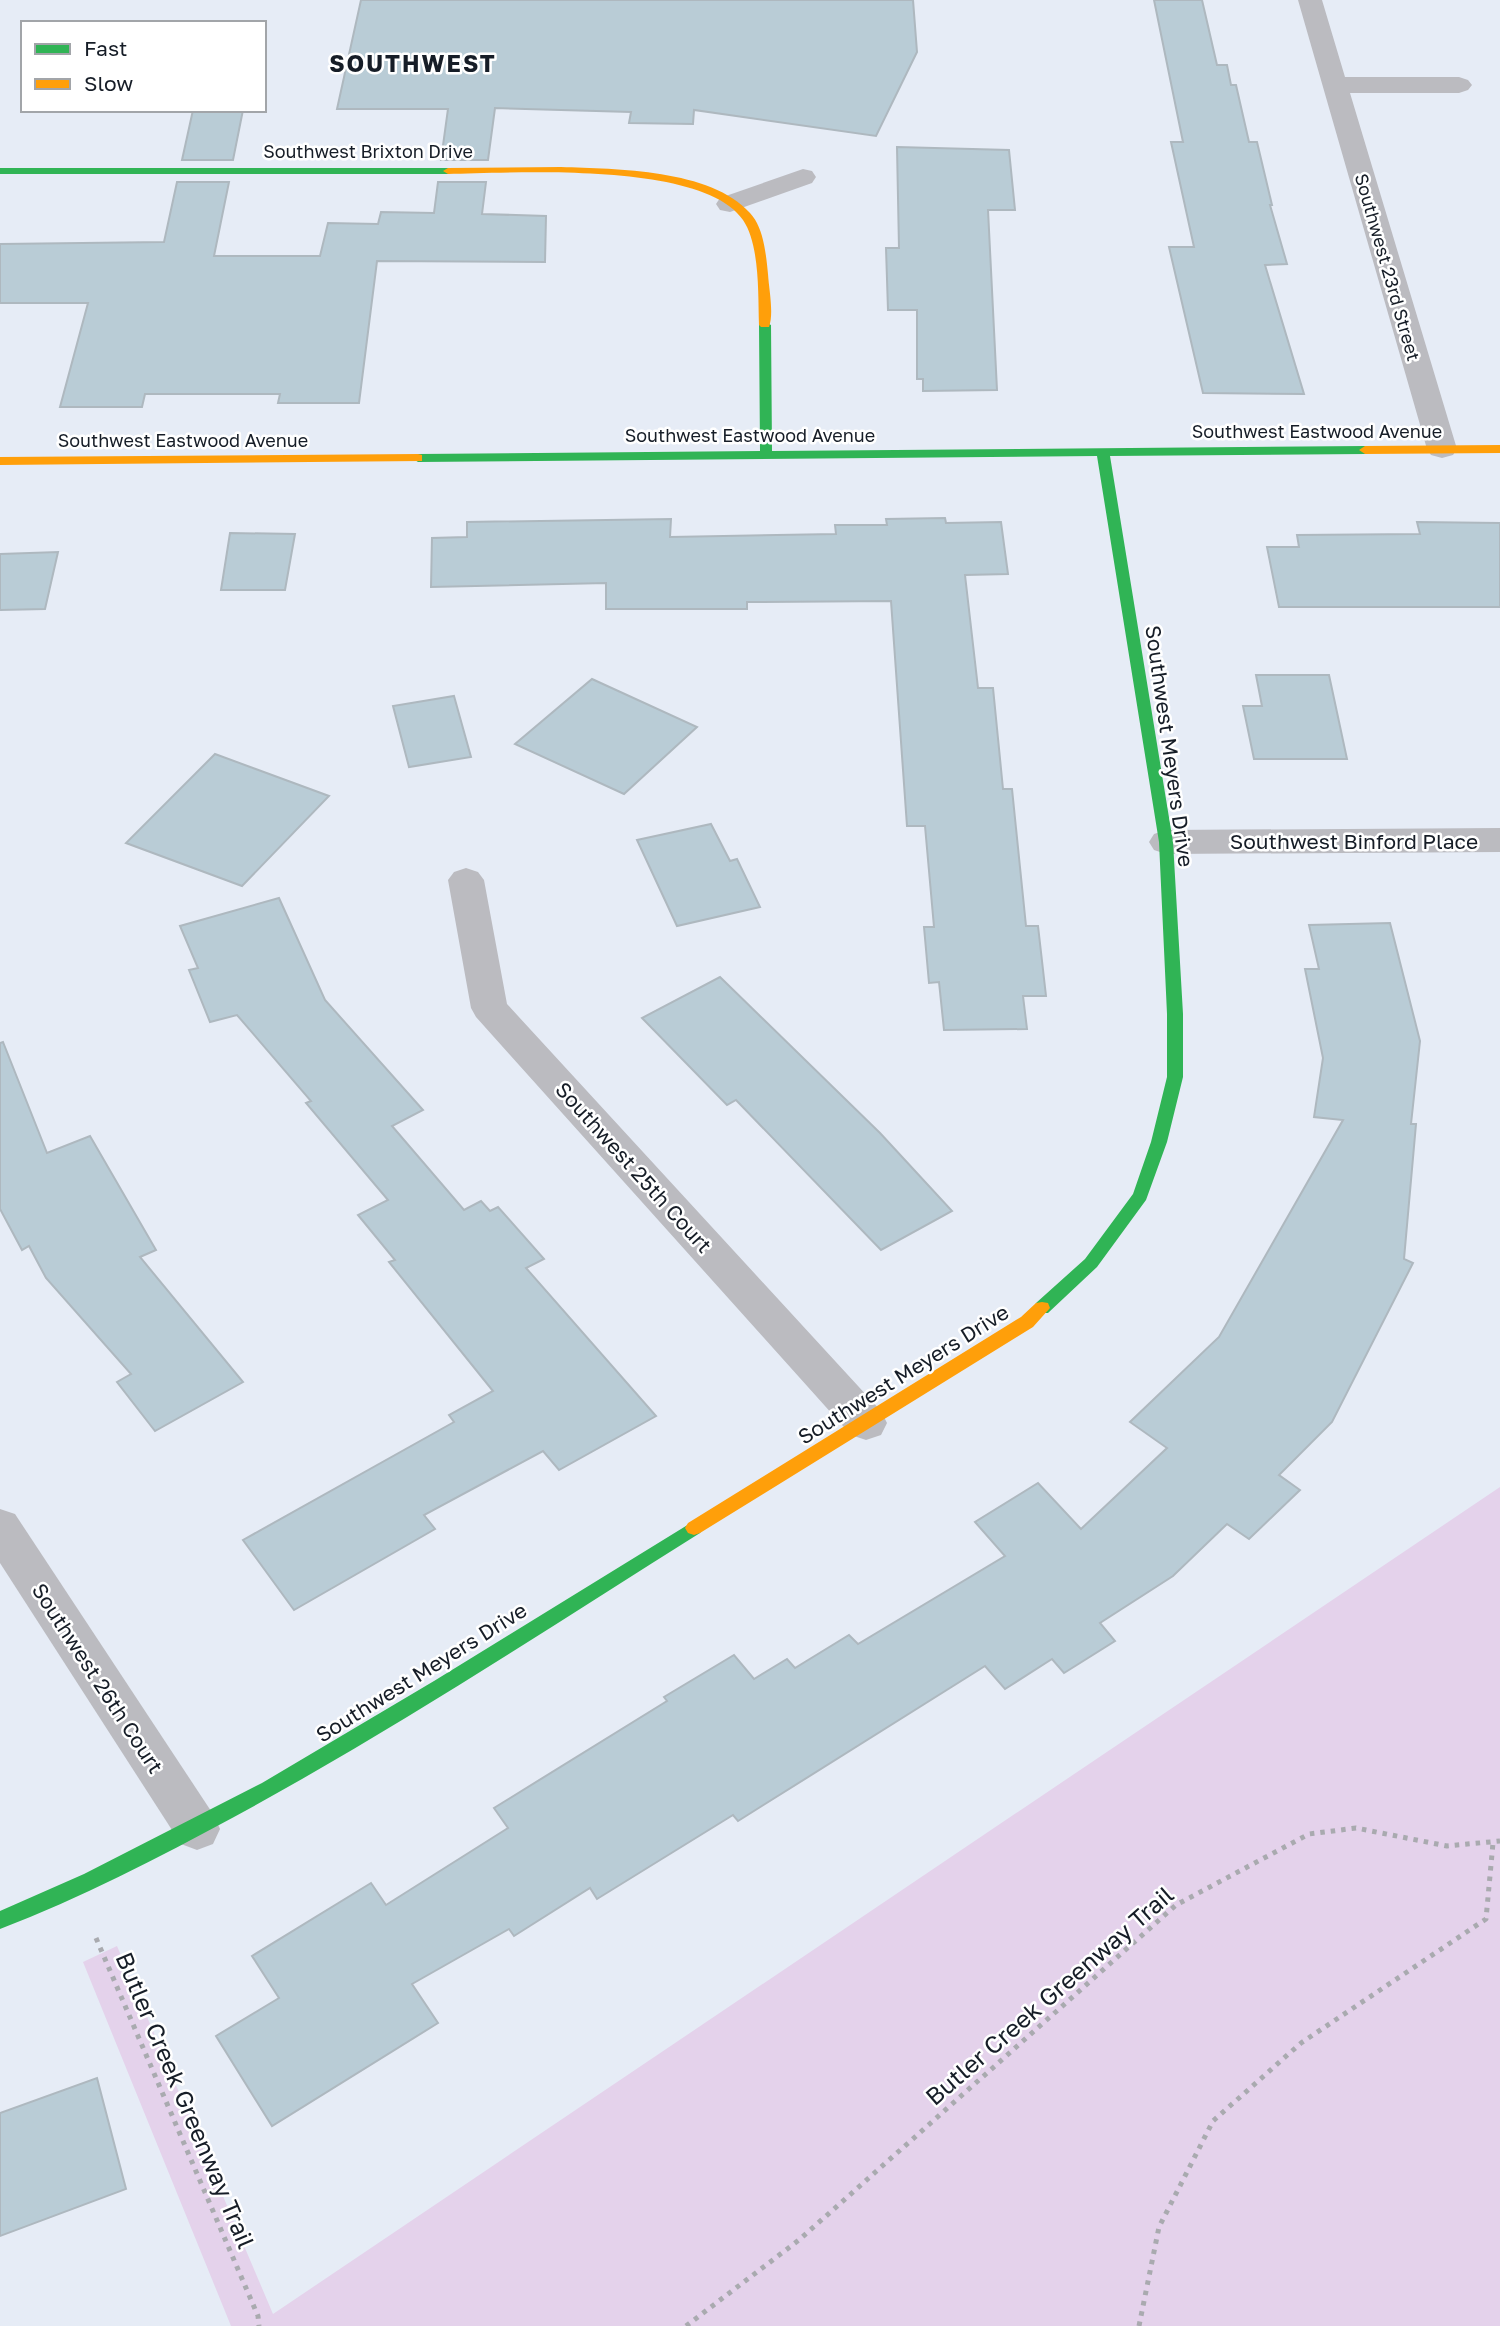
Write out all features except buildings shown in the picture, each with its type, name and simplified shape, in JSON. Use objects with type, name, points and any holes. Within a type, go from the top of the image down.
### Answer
[{"type":"street","name":"Southwest 23rd Street","points":[[1310,0],[1442,449]]},
{"type":"street","points":[[1335,85],[1459,86]]},
{"type":"street","name":"Southwest Brixton Drive","points":[[0,171],[601,171],[670,180],[712,193],[730,204]]},
{"type":"street","points":[[730,204],[803,177]]},
{"type":"street","points":[[730,204],[747,216],[756,234],[761,267],[766,454]]},
{"type":"street","name":"Southwest Eastwood Avenue","points":[[0,461],[1500,449]]},
{"type":"street","name":"Southwest Meyers Drive","points":[[0,1920],[77,1889],[271,1789],[1027,1322],[1091,1263],[1140,1196],[1159,1142],[1175,1077],[1175,1014],[1166,842],[1103,452]]},
{"type":"street","name":"Southwest Binford Place","points":[[1166,842],[1500,840]]},
{"type":"street","name":"Southwest 25th Court","points":[[466,880],[489,1008],[866,1423]]},
{"type":"street","name":"Southwest 26th Court","points":[[0,1527],[197,1829]]},
{"type":"path","name":"Butler Creek Greenway Trail","points":[[686,2326],[799,2240],[1176,1905],[1309,1834],[1356,1828],[1447,1846],[1497,1842],[1486,1919],[1301,2043],[1213,2121],[1159,2227],[1139,2326]]},
{"type":"path","name":"Butler Creek Greenway Trail","points":[[77,1889],[258,2316],[259,2326]]},
{"type":"shaded area","points":[[1500,1487],[1500,2326],[231,2326],[83,1962],[117,1946],[273,2314]]},
{"type":"traffic: fast","points":[[0,171],[448,171]]},
{"type":"traffic: fast","points":[[765,325],[766,454]]},
{"type":"traffic: fast","points":[[418,458],[1365,450]]},
{"type":"traffic: fast","points":[[1042,1308],[1091,1263],[1140,1196],[1159,1142],[1175,1077],[1175,1014],[1166,842],[1103,452]]},
{"type":"traffic: fast","points":[[0,1920],[181,1837],[268,1789],[440,1687],[694,1528]]},
{"type":"traffic: slow","points":[[448,171],[561,170],[650,176],[689,184],[723,197],[746,215],[752,225],[762,268],[765,325]]},
{"type":"traffic: slow","points":[[1365,450],[1500,449]]},
{"type":"traffic: slow","points":[[0,461],[418,458]]},
{"type":"traffic: slow","points":[[694,1528],[1027,1322],[1042,1308]]},
{"type":"district","name":"SOUTHWEST","points":[[413,63]]}]
